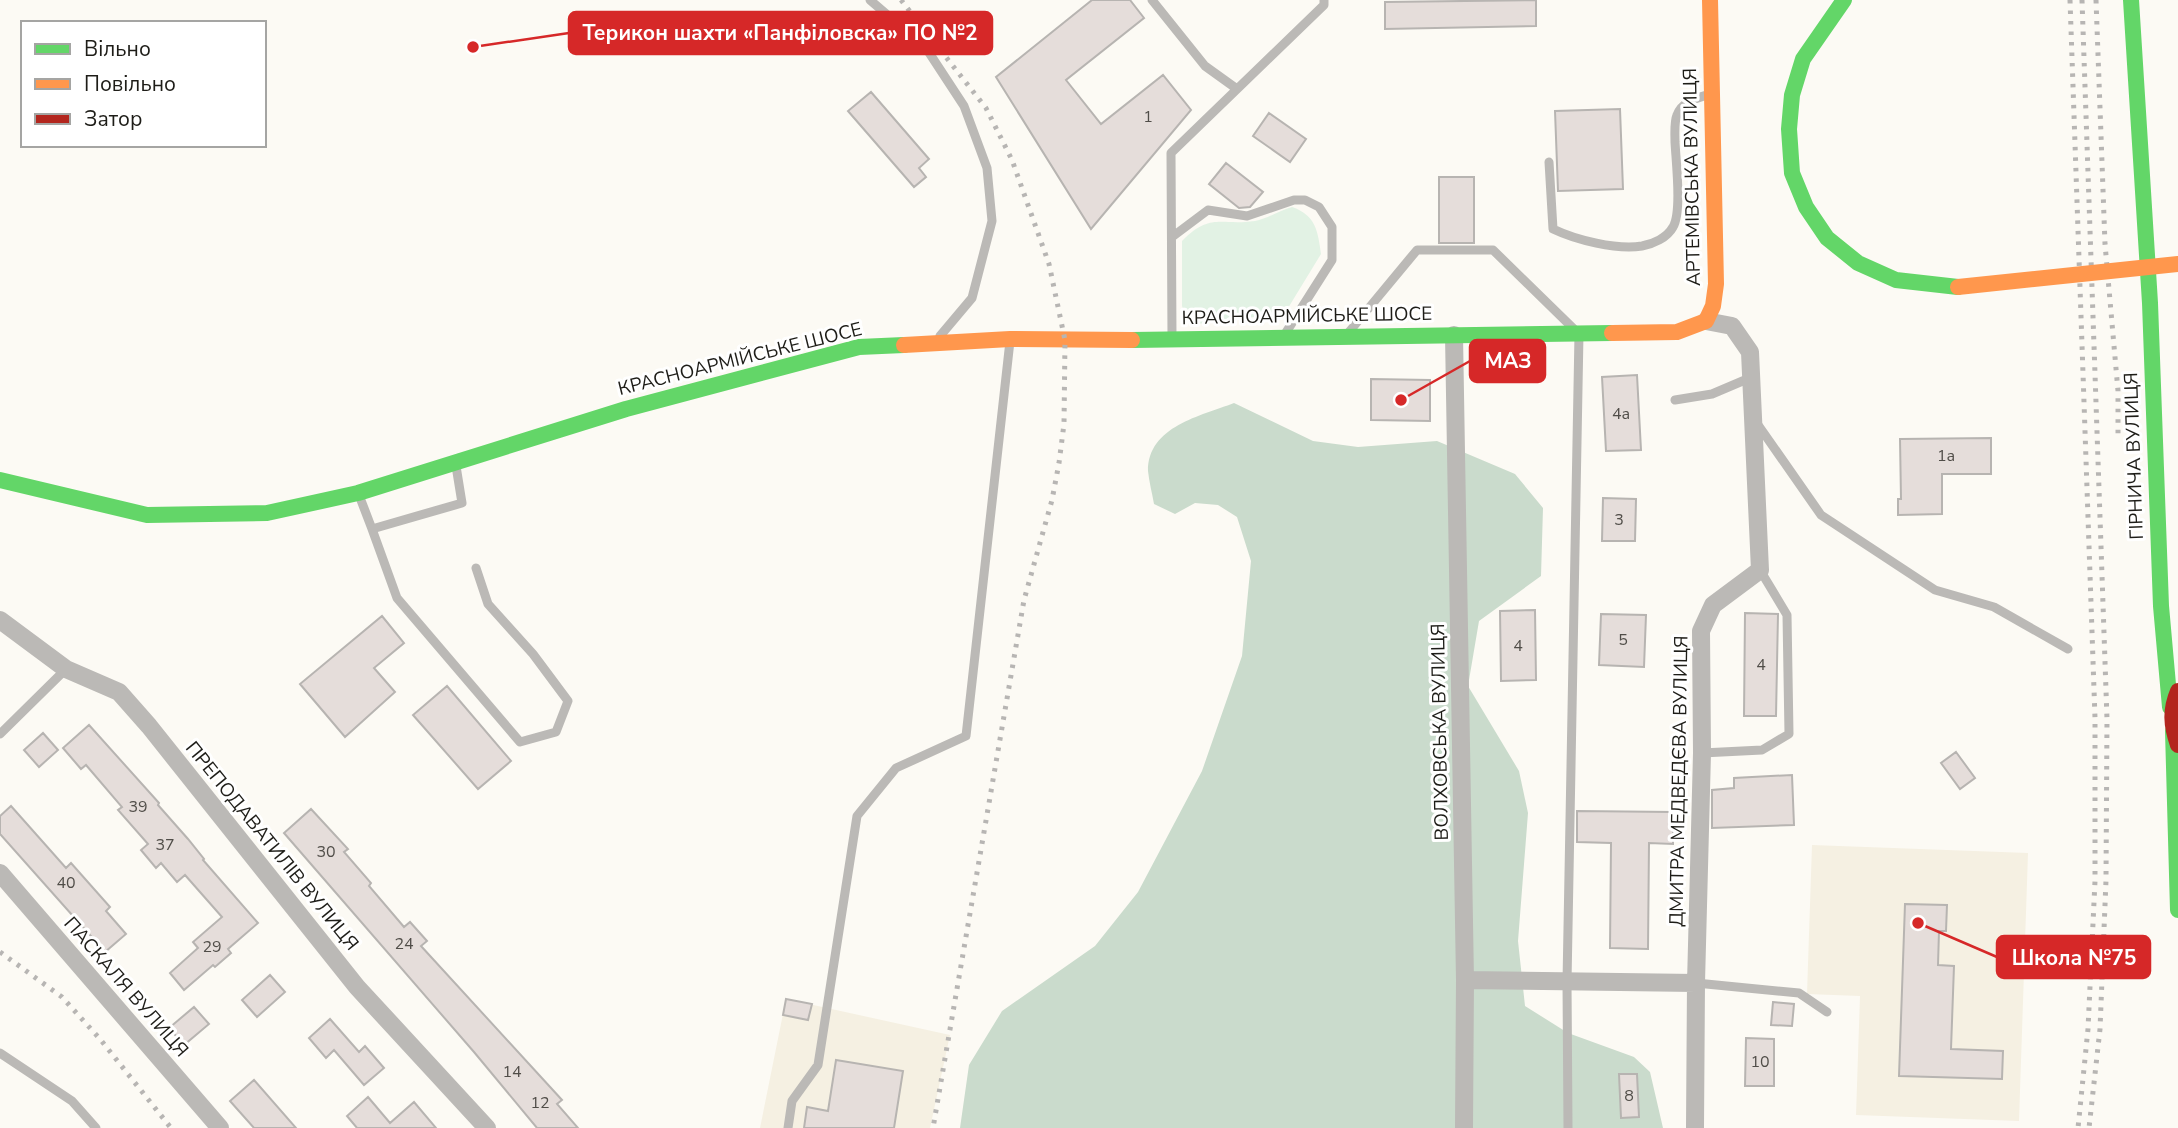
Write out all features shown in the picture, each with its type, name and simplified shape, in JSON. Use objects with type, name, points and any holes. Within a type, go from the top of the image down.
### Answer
[{"type":"main road","name":"АРТЕМІВСЬКА ВУЛИЦЯ","points":[[1706,321],[1713,306],[1716,284],[1710,0]]},
{"type":"main road","points":[[1844,0],[1803,59],[1792,95],[1789,129],[1791,173],[1806,207],[1827,238],[1858,263],[1896,280],[1958,287],[2178,264]]},
{"type":"main road","name":"ГІРНИЧА ВУЛИЦЯ","points":[[2131,0],[2150,303],[2165,670],[2175,738],[2178,910]]},
{"type":"main road","name":"КРАСНОАРМІЙСЬКЕ ШОСЕ","points":[[0,480],[147,515],[267,513],[358,493],[626,409],[859,347],[1010,339],[1172,340],[1677,332],[1706,321]]},
{"type":"main road","points":[[2170,707],[2178,691]]},
{"type":"street","points":[[1706,321],[1732,326],[1750,352],[1760,570]]},
{"type":"street","name":"ВОЛХОВСЬКА ВУЛИЦЯ","points":[[1454,335],[1465,979],[1464,1128]]},
{"type":"street","name":"ДМИТРА МЕДВЕДЄВА ВУЛИЦЯ","points":[[1695,1128],[1702,753],[1701,631],[1713,605],[1760,570]]},
{"type":"street","name":"ПРЕПОДАВАТИЛІВ ВУЛИЦЯ","points":[[0,620],[66,669],[119,692],[357,987],[487,1128]]},
{"type":"street","name":"ПАСКАЛЯ ВУЛИЦЯ","points":[[0,873],[220,1128]]},
{"type":"street","points":[[1465,979],[1696,983]]},
{"type":"lane","points":[[870,0],[926,48],[964,106],[987,168],[992,221],[972,298],[935,343]]},
{"type":"lane","points":[[1152,0],[1205,66],[1237,89]]},
{"type":"lane","points":[[1172,340],[1171,153],[1324,5],[1324,0]]},
{"type":"lane","points":[[1549,162],[1553,229],[1570,237],[1612,245],[1634,247],[1650,244],[1663,238],[1673,228],[1678,213],[1675,133],[1677,115],[1686,102],[1712,93]]},
{"type":"lane","points":[[1172,237],[1208,210],[1247,216],[1301,199],[1319,207],[1332,227],[1332,260],[1282,338]]},
{"type":"lane","points":[[1345,337],[1417,250],[1493,250],[1579,334],[1567,982],[1568,1128]]},
{"type":"lane","points":[[788,1128],[792,1101],[818,1065],[857,816],[896,768],[966,736],[1010,339]]},
{"type":"lane","points":[[1675,400],[1712,394],[1752,377]]},
{"type":"lane","points":[[1753,417],[1821,515],[1935,590],[1994,607],[2068,649]]},
{"type":"lane","points":[[372,529],[462,503],[455,461]]},
{"type":"lane","points":[[358,493],[397,598],[520,742],[556,732],[568,701],[533,654],[488,604],[476,568]]},
{"type":"lane","points":[[1702,753],[1762,750],[1788,734],[1787,615],[1760,570]]},
{"type":"lane","points":[[0,734],[66,669]]},
{"type":"lane","points":[[1696,983],[1799,993],[1828,1013]]},
{"type":"lane","points":[[0,1054],[72,1101],[96,1128]]},
{"type":"shaded area","points":[[1812,845],[2028,853],[2019,1121],[1856,1115],[1860,996],[1807,994]]},
{"type":"shaded area","points":[[786,999],[950,1035],[930,1128],[760,1128]]},
{"type":"green space","points":[[1292,207],[1311,220],[1317,232],[1321,254],[1285,313],[1198,324],[1186,317],[1182,306],[1182,241],[1209,223],[1255,221]]},
{"type":"green space","points":[[1234,403],[1313,441],[1358,447],[1437,441],[1515,474],[1543,508],[1541,576],[1479,621],[1468,686],[1519,771],[1528,813],[1518,941],[1525,1006],[1568,1033],[1634,1057],[1650,1072],[1663,1128],[960,1128],[969,1065],[1002,1011],[1095,946],[1138,892],[1202,771],[1242,656],[1251,561],[1237,517],[1218,505],[1195,503],[1175,514],[1154,504],[1148,471],[1150,456],[1167,433],[1192,418]]},
{"type":"building","points":[[1092,0],[1130,0],[1144,18],[1066,80],[1101,124],[1163,75],[1191,110],[1091,229],[996,77]]},
{"type":"building","points":[[1536,0],[1536,26],[1385,29],[1385,2]]},
{"type":"building","points":[[871,92],[929,159],[919,168],[926,177],[914,187],[848,111]]},
{"type":"building","points":[[1620,109],[1623,189],[1558,191],[1555,111]]},
{"type":"building","points":[[1269,113],[1306,139],[1290,162],[1253,136]]},
{"type":"building","points":[[1226,163],[1263,192],[1250,207],[1239,208],[1209,184]]},
{"type":"building","points":[[1439,177],[1474,177],[1474,243],[1439,243]]},
{"type":"building","points":[[1637,375],[1641,450],[1606,451],[1602,377]]},
{"type":"building","points":[[1371,379],[1430,380],[1430,421],[1371,420]]},
{"type":"building","points":[[1991,438],[1991,474],[1942,474],[1942,514],[1898,515],[1898,499],[1901,499],[1900,439]]},
{"type":"building","points":[[1603,498],[1636,499],[1635,541],[1602,541]]},
{"type":"building","points":[[1535,610],[1536,680],[1501,681],[1500,611]]},
{"type":"building","points":[[1745,613],[1778,614],[1776,716],[1744,716]]},
{"type":"building","points":[[1601,614],[1646,615],[1644,667],[1599,665]]},
{"type":"building","points":[[382,616],[404,643],[374,668],[395,692],[345,737],[300,684]]},
{"type":"building","points":[[447,686],[511,761],[478,789],[413,715]]},
{"type":"building","points":[[89,725],[159,803],[203,860],[258,923],[228,949],[231,953],[184,990],[170,973],[198,948],[193,942],[222,917],[185,875],[177,882],[161,863],[156,868],[141,850],[148,844],[118,810],[122,807],[86,765],[81,769],[63,748]]},
{"type":"building","points":[[43,733],[58,750],[39,767],[24,750]]},
{"type":"building","points":[[1956,752],[1975,778],[1960,789],[1941,763]]},
{"type":"building","points":[[1792,775],[1794,825],[1712,828],[1712,790],[1734,788],[1734,778]]},
{"type":"building","points":[[11,806],[66,868],[71,863],[110,907],[106,911],[126,934],[105,952],[0,834],[0,816]]},
{"type":"building","points":[[311,809],[348,849],[344,852],[404,927],[410,922],[427,941],[421,946],[562,1100],[557,1104],[578,1128],[537,1128],[284,833]]},
{"type":"building","points":[[1577,811],[1673,812],[1673,844],[1649,843],[1648,949],[1610,948],[1611,843],[1577,842]]},
{"type":"building","points":[[1905,904],[1947,905],[1946,931],[1939,931],[1938,965],[1954,966],[1951,1049],[2003,1051],[2002,1079],[1899,1076]]},
{"type":"building","points":[[270,975],[285,992],[257,1017],[242,1000]]},
{"type":"building","points":[[786,999],[812,1004],[808,1020],[783,1015]]},
{"type":"building","points":[[1773,1002],[1794,1004],[1792,1026],[1771,1025]]},
{"type":"building","points":[[194,1007],[209,1024],[184,1045],[169,1028]]},
{"type":"building","points":[[330,1019],[359,1052],[365,1046],[384,1068],[364,1085],[334,1050],[326,1058],[309,1038]]},
{"type":"building","points":[[1746,1038],[1774,1039],[1774,1086],[1745,1086]]},
{"type":"building","points":[[836,1060],[903,1071],[894,1128],[804,1128],[807,1107],[828,1111]]},
{"type":"building","points":[[1619,1074],[1637,1074],[1639,1117],[1621,1118]]},
{"type":"building","points":[[254,1080],[296,1128],[254,1128],[230,1101]]},
{"type":"building","points":[[368,1097],[390,1123],[414,1102],[436,1128],[357,1128],[347,1116]]},
{"type":"railway","points":[[901,0],[986,108],[1012,160],[1049,264],[1065,340],[1064,424],[1059,463],[1052,500],[1024,600],[933,1128]]},
{"type":"railway","points":[[2070,0],[2095,718],[2095,881],[2088,1029],[2078,1128]]},
{"type":"railway","points":[[2082,0],[2107,719],[2106,880],[2100,1029],[2089,1128]]},
{"type":"railway","points":[[2096,0],[2105,244],[2118,391],[2118,439]]},
{"type":"railway","points":[[0,952],[62,997],[100,1039],[171,1128]]},
{"type":"traffic: fast","points":[[1844,0],[1803,59],[1792,95],[1789,129],[1792,173],[1806,207],[1827,238],[1858,263],[1896,280],[1958,287]]},
{"type":"traffic: fast","points":[[2131,0],[2150,303],[2161,606],[2170,707]]},
{"type":"traffic: fast","points":[[1132,340],[1612,333]]},
{"type":"traffic: fast","points":[[0,480],[147,515],[267,513],[358,493],[626,409],[859,347],[904,345]]},
{"type":"traffic: fast","points":[[2173,731],[2178,910]]},
{"type":"traffic: slow","points":[[1612,333],[1677,332],[1706,321],[1713,306],[1716,284],[1710,0]]},
{"type":"traffic: slow","points":[[1958,287],[2178,264]]},
{"type":"traffic: slow","points":[[904,345],[1010,339],[1132,340]]},
{"type":"traffic: jam","points":[[2178,691],[2172,718],[2178,745]]},
{"type":"place","name":"Терикон шахти «Панфiловска» ПО №2","points":[[473,47]]},
{"type":"place","name":"МАЗ","points":[[1401,400]]},
{"type":"place","name":"Школа №75","points":[[1918,923]]}]
